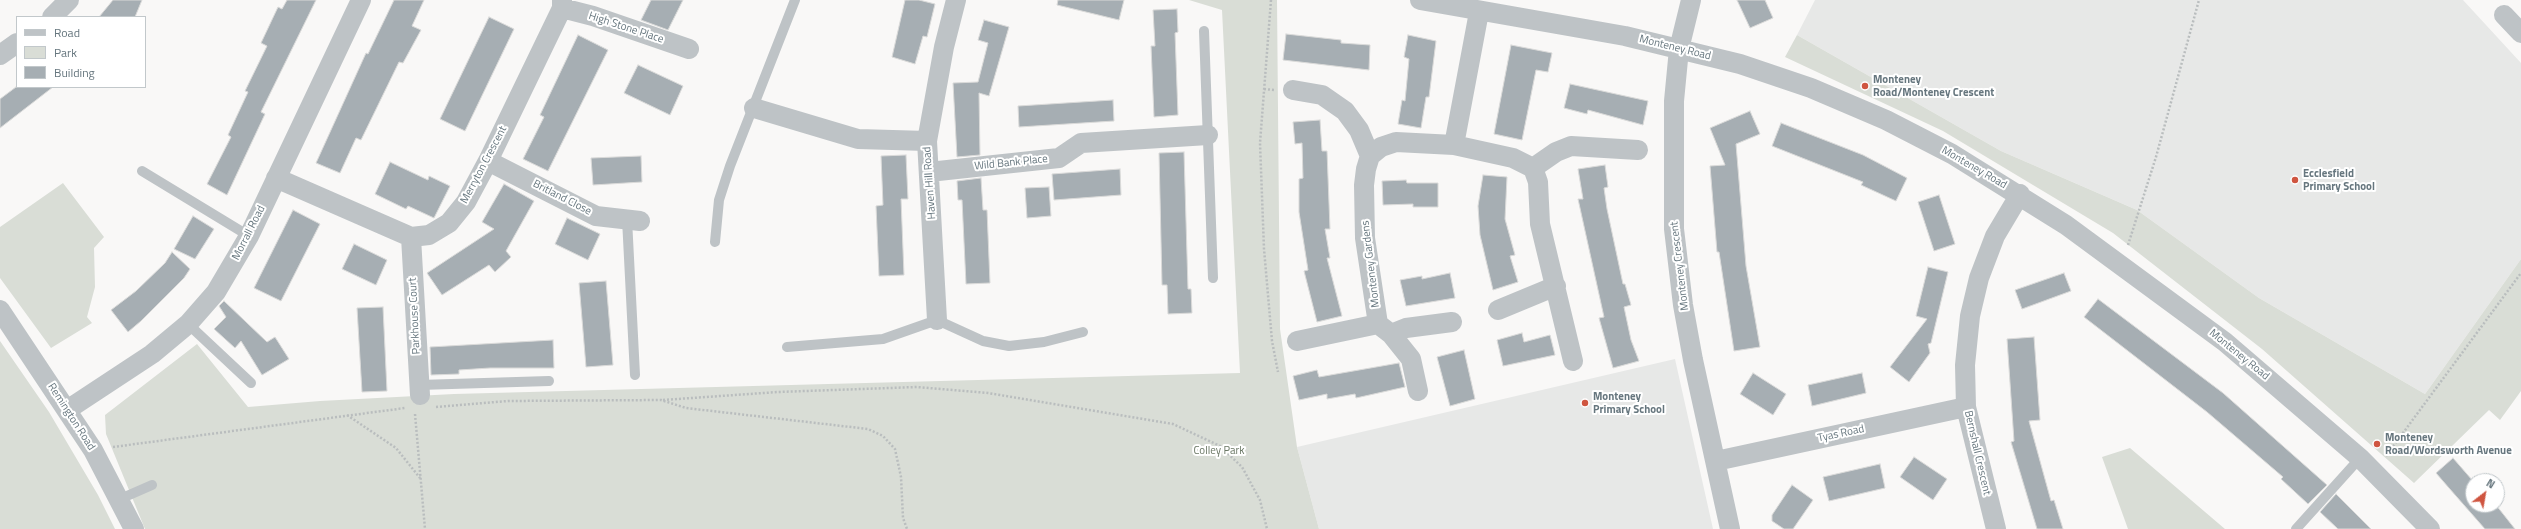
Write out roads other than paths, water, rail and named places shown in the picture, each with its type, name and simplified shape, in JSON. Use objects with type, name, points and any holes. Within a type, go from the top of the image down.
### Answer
[{"type":"street","points":[[53,16],[68,0]]},
{"type":"street","name":"Morrall Road","points":[[67,410],[140,363],[188,324],[216,292],[248,236],[362,0]]},
{"type":"street","name":"Haven Hill Road","points":[[937,320],[927,141],[944,47],[956,0]]},
{"type":"street","name":"Monteney Road","points":[[1420,0],[1479,12],[1625,36],[1740,64],[1811,88],[1862,110],[1952,154],[2020,194],[2118,262],[2225,342],[2375,471],[2430,529]]},
{"type":"street","name":"Monteney Crescent","points":[[1691,0],[1679,49],[1674,101],[1674,229],[1683,305],[1693,360],[1730,529]]},
{"type":"street","name":"High Stone Place","points":[[562,4],[689,49]]},
{"type":"street","name":"Merryton Crescent","points":[[411,237],[429,235],[449,224],[466,202],[488,161],[562,4]]},
{"type":"street","points":[[1454,145],[1479,12]]},
{"type":"street","points":[[2504,15],[2521,33]]},
{"type":"street","points":[[0,55],[16,44]]},
{"type":"street","points":[[1293,90],[1322,95],[1345,111],[1359,130],[1370,156],[1381,147],[1396,142],[1454,145],[1513,158],[1533,168],[1538,182],[1540,224],[1573,361]]},
{"type":"street","points":[[754,108],[858,139],[927,141]]},
{"type":"street","name":"Wild Bank Place","points":[[929,172],[1059,158],[1081,143],[1208,135]]},
{"type":"street","points":[[1533,168],[1556,152],[1571,146],[1638,150]]},
{"type":"street","name":"Monteney Gardens","points":[[1370,156],[1366,169],[1364,185],[1365,238],[1385,329]]},
{"type":"street","name":"Britland Close","points":[[488,161],[596,216],[634,220]]},
{"type":"street","points":[[276,178],[411,237]]},
{"type":"street","name":"Bernshall Crescent","points":[[1996,529],[1966,407],[1966,365],[1970,316],[1979,278],[1996,236],[2020,194]]},
{"type":"street","name":"Parkhouse Court","points":[[411,237],[421,399]]},
{"type":"street","points":[[1498,310],[1556,286]]},
{"type":"street","name":"Remington Road","points":[[0,310],[93,450],[120,499],[134,529]]},
{"type":"street","name":"Monteney Gardens","points":[[1297,341],[1385,329],[1452,322]]},
{"type":"street","points":[[1385,329],[1411,359],[1418,391]]},
{"type":"street","name":"Tyas Road","points":[[1716,461],[1966,407]]},
{"type":"lane","points":[[715,242],[719,200],[742,132],[754,108],[795,0]]},
{"type":"lane","points":[[1204,32],[1213,278]]},
{"type":"lane","points":[[142,171],[248,236]]},
{"type":"lane","points":[[634,220],[635,375]]},
{"type":"lane","points":[[787,346],[882,339],[937,320],[983,341],[1009,346],[1044,342],[1083,332]]},
{"type":"lane","points":[[188,324],[251,383]]},
{"type":"lane","points":[[421,399],[549,381]]},
{"type":"lane","points":[[2296,529],[2360,458]]},
{"type":"lane","points":[[120,499],[152,485]]},
{"type":"place","name":"Monteney Road/Monteney Crescent","points":[[1865,86]]},
{"type":"place","name":"Ecclesfield Primary School","points":[[2295,180]]},
{"type":"place","name":"Monteney Primary School","points":[[1585,403]]},
{"type":"place","name":"Monteney Road/Wordsworth Avenue","points":[[2377,444]]},
{"type":"park label","name":"Colley Park","points":[[1219,451]]}]
